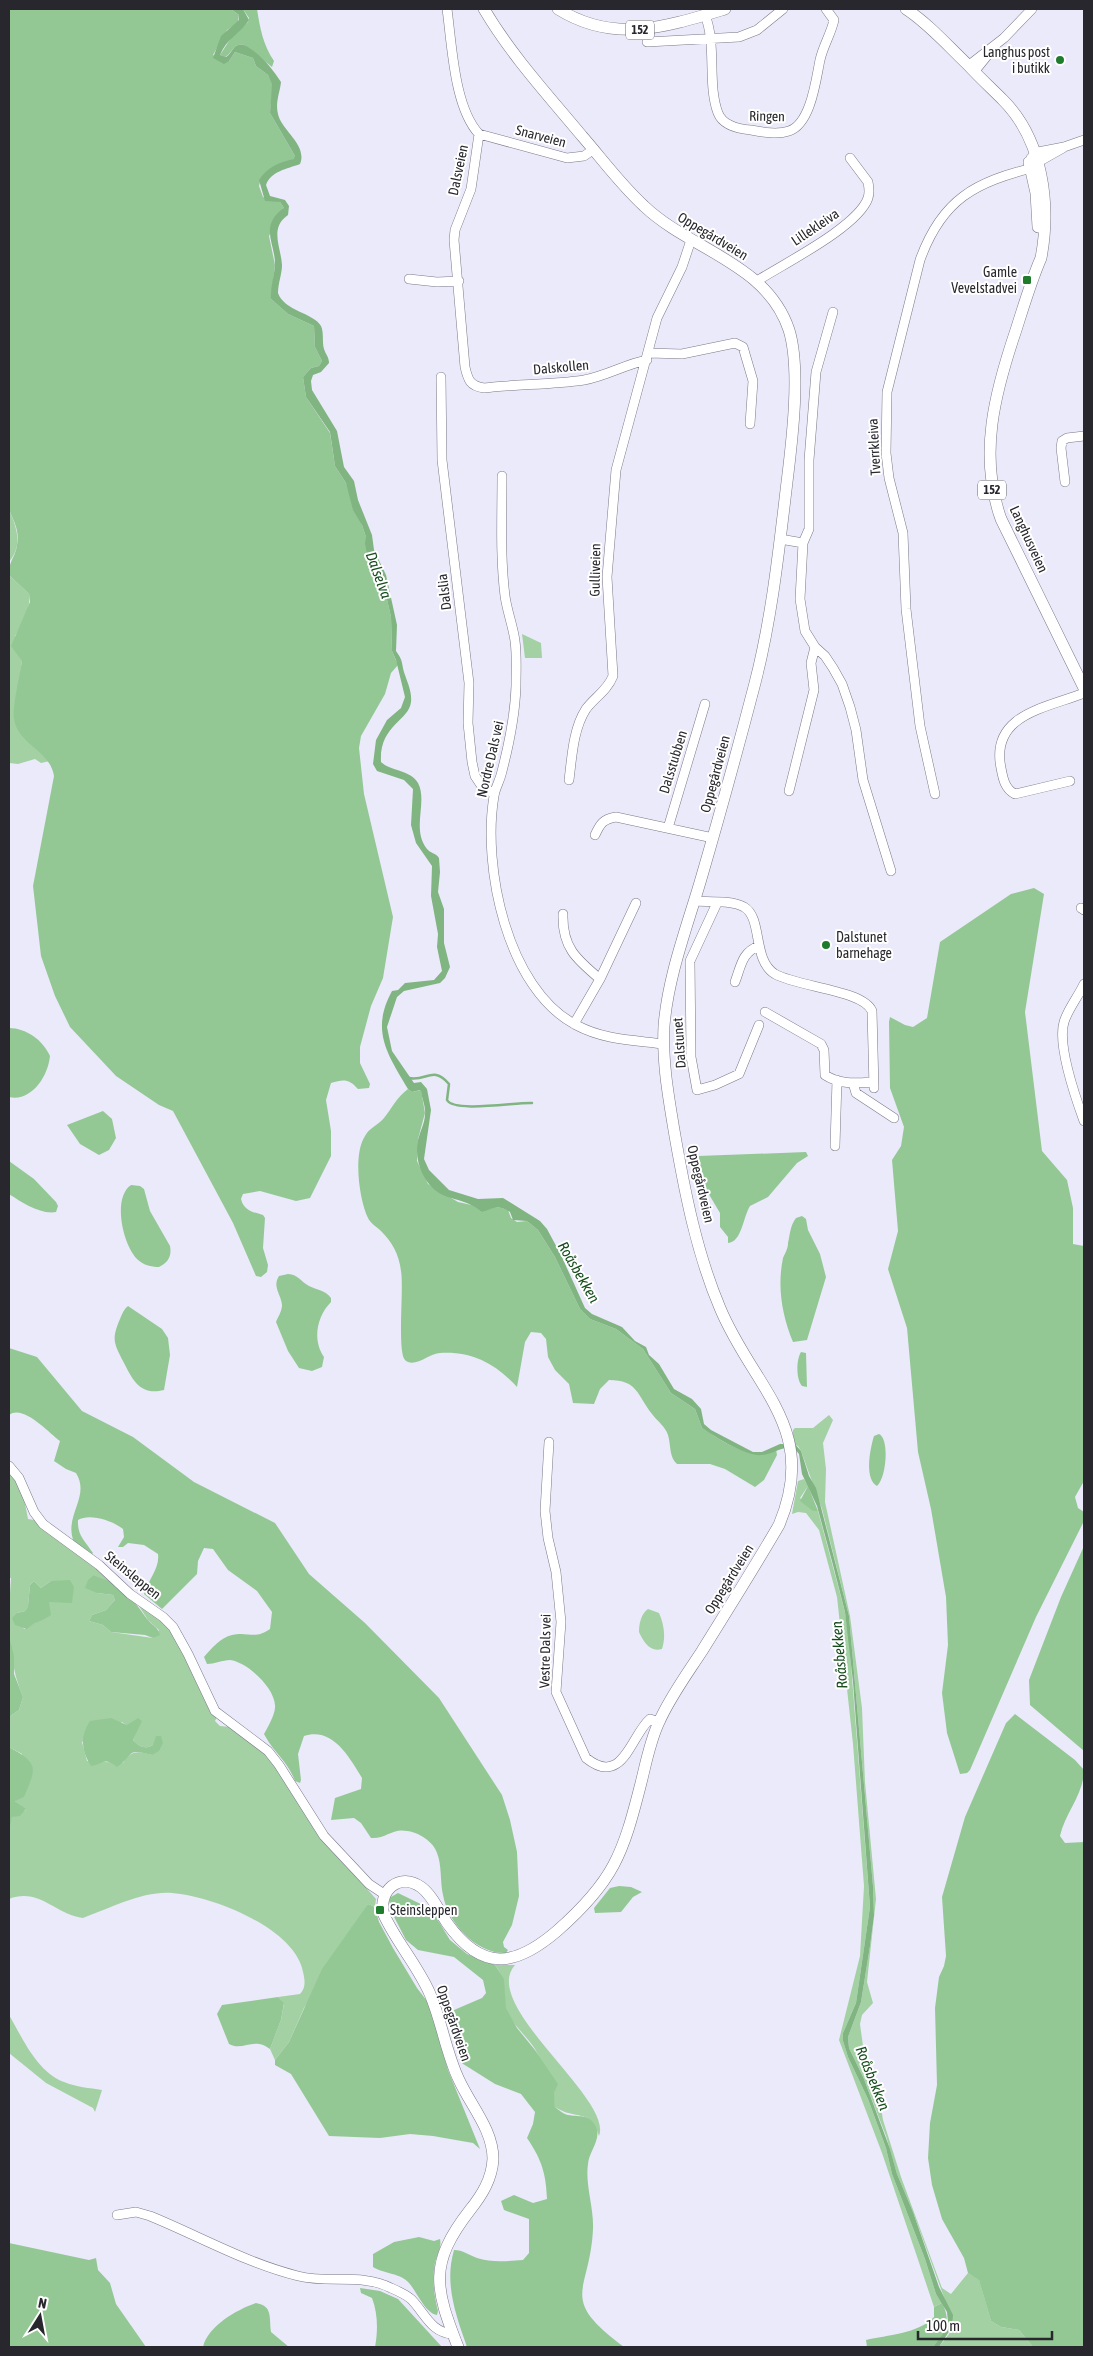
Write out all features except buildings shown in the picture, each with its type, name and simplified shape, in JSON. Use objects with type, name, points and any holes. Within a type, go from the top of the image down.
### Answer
[{"type":"main road","name":"Oppegårdveien","points":[[458,2347],[441,2296],[440,2265],[452,2236],[485,2188],[492,2167],[492,2146],[487,2131],[455,2072],[430,1994],[384,1915],[382,1906],[384,1894],[389,1887],[398,1882],[409,1882],[420,1886],[428,1894],[456,1935],[470,1948],[483,1955],[497,1959],[510,1959],[533,1950],[579,1911],[599,1889],[612,1870],[626,1840],[659,1722],[780,1525],[789,1499],[790,1454],[788,1434],[772,1397],[733,1336],[706,1270],[678,1151],[665,1071],[664,1044],[666,1005],[671,978],[713,838],[757,677],[767,625],[780,539],[791,435],[794,388],[792,346],[783,317],[757,281],[723,257],[668,226],[639,202],[504,40],[484,9]]},
{"type":"main road","name":"152","points":[[558,9],[586,22],[623,30],[660,28],[725,9]]},
{"type":"main road","name":"Langhusveien","points":[[906,9],[930,28],[991,90],[1034,162],[1044,193],[1046,231],[1041,258],[1033,277],[995,400],[989,447],[991,481],[1004,524],[1084,688]]},
{"type":"street","name":"Dalsveien","points":[[447,9],[461,94],[468,118],[479,134],[471,189],[455,230],[465,367],[468,378],[474,387]]},
{"type":"street","points":[[647,42],[734,38],[749,34],[783,9]]},
{"type":"street","name":"Ringen","points":[[705,15],[710,28],[717,110],[723,120],[744,129],[787,132],[797,126],[813,97],[821,58],[834,20],[826,9]]},
{"type":"street","points":[[971,69],[985,51],[995,46],[1032,9]]},
{"type":"street","name":"Snarveien","points":[[479,134],[567,158],[584,156],[594,149]]},
{"type":"street","points":[[1034,162],[1048,158],[1064,148],[1084,140]]},
{"type":"street","name":"Lillekleiva","points":[[757,281],[834,234],[863,206],[869,190],[868,182],[850,158]]},
{"type":"street","name":"Tverrkleiva","points":[[935,794],[920,726],[906,609],[903,533],[889,478],[887,392],[920,260],[927,241],[943,214],[965,194],[1034,162]]},
{"type":"street","name":"Gulliveien","points":[[569,780],[580,720],[587,708],[605,690],[613,676],[607,577],[616,470],[658,318],[682,267],[691,240]]},
{"type":"street","points":[[408,279],[436,282],[459,280]]},
{"type":"street","points":[[834,312],[816,372],[809,460],[809,530],[803,543],[801,608],[805,631],[815,647],[825,656],[833,668],[842,684],[850,707],[856,730],[863,780],[891,871]]},
{"type":"street","points":[[648,356],[682,354],[735,343],[743,347],[753,381],[750,424]]},
{"type":"street","name":"Dalskollen","points":[[474,387],[484,388],[584,380],[648,356]]},
{"type":"street","name":"Dalslia","points":[[441,377],[442,460],[469,683],[468,723],[472,762],[475,776],[481,785],[494,794]]},
{"type":"street","points":[[1065,482],[1061,448],[1062,441],[1067,438],[1084,436]]},
{"type":"street","name":"Nordre Dals vei","points":[[502,476],[500,540],[506,599],[516,642],[516,685],[511,733],[494,794],[490,844],[492,868],[500,905],[517,956],[541,997],[574,1024],[594,1034],[622,1040],[664,1044]]},
{"type":"street","points":[[780,539],[803,543]]},
{"type":"street","points":[[789,791],[814,690],[811,663],[815,647]]},
{"type":"street","points":[[1070,781],[1016,794],[1005,785],[998,755],[1000,742],[1007,731],[1026,713],[1084,693]]},
{"type":"street","name":"Dalsstubben","points":[[668,828],[705,704]]},
{"type":"street","points":[[595,835],[600,824],[606,818],[616,817],[713,838]]},
{"type":"street","points":[[694,901],[735,904],[744,907],[751,914],[763,962],[772,972],[779,976],[857,998],[869,1005],[872,1012],[874,1085],[837,1080],[826,1075],[824,1050],[821,1044],[765,1012]]},
{"type":"street","points":[[574,1024],[600,979],[636,903]]},
{"type":"street","name":"Dalstunet","points":[[717,903],[713,916],[690,961],[692,1057],[697,1090],[715,1085],[739,1074],[759,1025]]},
{"type":"street","points":[[563,914],[563,930],[566,943],[573,954],[600,979]]},
{"type":"street","points":[[735,982],[744,954],[749,949],[759,946]]},
{"type":"street","points":[[1084,984],[1062,1029],[1070,1081],[1081,1103],[1084,1121]]},
{"type":"street","points":[[835,1146],[837,1080]]},
{"type":"street","points":[[853,1083],[856,1093],[894,1118]]},
{"type":"street","name":"Vestre Dals vei","points":[[549,1442],[545,1511],[548,1538],[556,1572],[561,1622],[556,1692],[586,1758],[593,1764],[610,1766],[623,1759],[635,1743],[644,1724],[650,1719],[659,1722]]},
{"type":"street","name":"Steinsleppen","points":[[9,1466],[19,1478],[34,1512],[42,1524],[100,1565],[130,1594],[163,1617],[173,1627],[215,1710],[268,1751],[324,1836],[369,1884],[384,1894]]},
{"type":"street","points":[[117,2215],[136,2212],[150,2216],[244,2257],[301,2277],[326,2280],[363,2279],[379,2283],[404,2294],[439,2331],[453,2334]]},
{"type":"shaded area","points":[[9,9],[231,9],[239,15],[238,23],[227,30],[213,55],[229,61],[235,52],[253,58],[256,66],[268,75],[273,84],[270,113],[295,156],[295,159],[275,166],[261,178],[259,186],[263,197],[280,202],[284,208],[269,236],[275,265],[271,299],[288,314],[314,326],[315,347],[322,361],[319,366],[311,368],[303,377],[306,397],[330,433],[335,466],[346,483],[362,525],[366,537],[368,561],[384,586],[391,617],[392,651],[398,665],[391,673],[385,694],[361,736],[359,748],[364,794],[393,917],[383,978],[371,1006],[360,1047],[360,1063],[370,1084],[369,1088],[358,1089],[352,1083],[346,1081],[331,1083],[326,1100],[331,1131],[331,1156],[310,1198],[296,1201],[260,1191],[243,1194],[241,1199],[244,1206],[263,1215],[265,1218],[263,1248],[268,1265],[267,1272],[261,1277],[256,1276],[233,1223],[173,1111],[159,1105],[116,1076],[70,1027],[55,996],[41,956],[33,886],[54,776],[47,760],[21,735],[14,719],[16,691],[22,661],[11,646],[30,602],[29,594],[9,575],[18,536],[9,510]]},
{"type":"shaded area","points":[[243,9],[257,9],[265,43],[274,61],[272,67],[244,45],[240,44],[235,46],[225,57],[220,55],[231,38],[248,22],[249,18]]},
{"type":"shaded area","points":[[9,510],[16,530],[17,543],[9,562]]},
{"type":"shaded area","points":[[9,575],[29,594],[26,616],[15,636],[22,661],[14,719],[50,761],[41,763],[35,759],[18,764],[9,763]]},
{"type":"shaded area","points":[[522,634],[541,643],[542,658],[525,658]]},
{"type":"shaded area","points":[[1034,888],[1044,894],[1025,1012],[1042,1151],[1067,1180],[1073,1208],[1073,1244],[1084,1246],[1084,1481],[1075,1497],[1078,1508],[1084,1512],[1084,1521],[1036,1617],[970,1770],[967,1773],[960,1774],[947,1733],[942,1693],[948,1645],[946,1597],[931,1509],[918,1452],[907,1328],[888,1269],[898,1231],[892,1160],[901,1146],[904,1127],[890,1088],[889,1022],[890,1017],[913,1027],[927,1018],[940,942],[1011,894]]},
{"type":"shaded area","points":[[9,1028],[22,1030],[33,1036],[43,1045],[50,1056],[49,1064],[42,1080],[31,1092],[17,1098],[9,1097]]},
{"type":"shaded area","points":[[408,1089],[412,1092],[421,1090],[425,1113],[418,1139],[417,1161],[428,1184],[458,1202],[476,1206],[481,1212],[494,1208],[508,1210],[511,1218],[517,1222],[527,1221],[538,1230],[555,1257],[580,1309],[590,1319],[616,1329],[643,1349],[671,1393],[695,1409],[702,1428],[728,1444],[747,1452],[767,1453],[776,1449],[777,1455],[764,1480],[755,1487],[725,1469],[710,1464],[677,1464],[674,1461],[665,1429],[636,1390],[626,1383],[609,1380],[600,1389],[594,1404],[573,1403],[569,1384],[555,1370],[548,1357],[546,1339],[541,1333],[531,1332],[525,1342],[517,1387],[492,1366],[463,1354],[440,1353],[413,1363],[405,1360],[401,1345],[402,1279],[400,1265],[392,1244],[368,1218],[362,1200],[358,1165],[361,1144],[367,1133],[384,1118]]},
{"type":"shaded area","points":[[103,1111],[112,1119],[116,1138],[109,1150],[99,1155],[80,1144],[67,1125]]},
{"type":"shaded area","points":[[806,1152],[808,1156],[797,1163],[768,1197],[750,1206],[739,1234],[733,1242],[728,1243],[728,1237],[720,1227],[720,1213],[707,1191],[698,1156]]},
{"type":"shaded area","points":[[9,1161],[34,1179],[56,1202],[58,1206],[56,1212],[38,1210],[9,1194]]},
{"type":"shaded area","points":[[131,1185],[140,1186],[144,1189],[150,1211],[170,1246],[169,1259],[159,1267],[153,1267],[139,1261],[127,1243],[121,1210],[125,1191]]},
{"type":"shaded area","points":[[802,1216],[806,1219],[808,1230],[820,1254],[826,1277],[807,1340],[793,1342],[783,1311],[780,1280],[783,1258],[788,1247],[791,1227],[796,1218]]},
{"type":"shaded area","points":[[288,1274],[324,1292],[331,1298],[331,1302],[322,1314],[318,1328],[318,1343],[324,1357],[322,1367],[312,1371],[299,1368],[288,1351],[276,1322],[282,1305],[276,1284],[277,1280],[279,1276]]},
{"type":"shaded area","points":[[128,1306],[162,1329],[168,1338],[170,1355],[164,1390],[149,1391],[139,1385],[131,1376],[118,1351],[115,1332],[122,1313]]},
{"type":"shaded area","points":[[9,1348],[37,1357],[82,1411],[133,1437],[194,1482],[275,1523],[309,1574],[365,1623],[439,1698],[502,1795],[510,1820],[517,1852],[519,1896],[512,1925],[503,1942],[504,1947],[508,1950],[506,1953],[484,1948],[465,1935],[457,1926],[446,1906],[437,1853],[433,1845],[425,1838],[416,1833],[402,1830],[381,1837],[371,1838],[361,1823],[354,1818],[331,1820],[335,1798],[361,1789],[362,1778],[352,1761],[339,1746],[323,1736],[314,1734],[304,1736],[298,1754],[301,1780],[300,1783],[295,1781],[288,1767],[264,1734],[275,1708],[273,1698],[265,1683],[251,1670],[237,1662],[227,1660],[207,1664],[204,1657],[224,1638],[238,1634],[256,1635],[270,1629],[272,1612],[257,1591],[228,1570],[213,1549],[204,1548],[198,1561],[197,1574],[162,1609],[144,1594],[156,1569],[158,1554],[144,1545],[128,1543],[123,1547],[118,1547],[124,1537],[123,1529],[108,1521],[89,1517],[78,1520],[78,1525],[80,1534],[93,1553],[74,1542],[72,1524],[79,1499],[80,1482],[76,1473],[54,1461],[60,1441],[28,1416],[21,1413],[9,1415]]},
{"type":"shaded area","points":[[801,1352],[806,1353],[807,1387],[802,1386],[800,1383],[797,1369]]},
{"type":"shaded area","points":[[829,1415],[833,1420],[823,1443],[826,1469],[825,1502],[850,1616],[862,1708],[865,1782],[876,1899],[867,1982],[873,2003],[862,2015],[860,2024],[863,2046],[878,2088],[883,2120],[901,2177],[942,2288],[951,2294],[968,2273],[979,2279],[991,2321],[1001,2327],[1019,2330],[1033,2347],[939,2347],[949,2334],[953,2322],[913,2212],[897,2174],[886,2136],[864,2079],[849,2048],[848,2037],[861,2002],[874,1917],[873,1886],[849,1616],[822,1509],[801,1451],[798,1446],[793,1444],[793,1430],[795,1428],[813,1428]]},
{"type":"shaded area","points":[[879,1434],[885,1443],[886,1459],[883,1476],[877,1486],[870,1477],[869,1463],[874,1436]]},
{"type":"shaded area","points":[[9,1469],[24,1499],[28,1519],[34,1520],[113,1582],[106,1582],[94,1575],[97,1593],[113,1595],[115,1600],[106,1610],[92,1615],[89,1621],[103,1625],[111,1632],[153,1638],[159,1630],[148,1620],[137,1603],[160,1618],[174,1634],[203,1696],[217,1717],[215,1721],[220,1726],[230,1727],[269,1757],[316,1831],[376,1899],[375,1907],[368,1904],[304,2008],[289,2042],[275,2060],[270,2049],[281,2020],[284,2004],[278,1997],[300,1994],[305,1981],[297,1956],[269,1928],[249,1917],[208,1900],[172,1893],[138,1897],[83,1918],[73,1916],[29,1896],[9,1899],[9,1824],[12,1817],[26,1810],[15,1801],[22,1754],[9,1747],[9,1717],[19,1710],[23,1697],[11,1653],[9,1608],[11,1578],[9,1578]],"holes":[[[34,1581],[41,1588],[51,1581],[59,1581],[72,1602],[48,1602],[50,1615],[24,1629],[17,1613],[25,1611],[28,1606],[30,1585]],[[122,1722],[136,1732],[133,1740],[137,1744],[142,1747],[153,1745],[152,1755],[135,1753],[129,1756],[123,1763],[87,1761],[82,1742]]]},
{"type":"shaded area","points":[[804,1479],[808,1486],[800,1498],[815,1511],[818,1511],[845,1612],[849,1639],[870,1907],[856,2003],[843,2033],[843,2041],[848,2057],[868,2099],[886,2148],[892,2174],[925,2259],[936,2294],[942,2303],[934,2307],[882,2153],[839,2040],[860,1956],[864,1886],[853,1744],[837,1597],[819,1530],[806,1513],[798,1512],[792,1514],[798,1481]]},
{"type":"shaded area","points":[[808,1486],[818,1511],[813,1511],[800,1501]]},
{"type":"shaded area","points":[[1084,1546],[1084,1751],[1030,1705],[1029,1680],[1061,1597]]},
{"type":"shaded area","points":[[94,1575],[113,1582],[123,1589],[148,1620],[157,1628],[160,1635],[153,1638],[145,1635],[111,1632],[103,1625],[89,1621],[92,1615],[106,1610],[115,1600],[113,1595],[97,1593],[85,1588],[88,1580]]},
{"type":"shaded area","points":[[70,1580],[74,1587],[72,1603],[49,1602],[51,1615],[27,1629],[15,1625],[12,1618],[17,1613],[25,1611],[28,1606],[30,1585],[34,1581],[41,1588],[51,1581]]},
{"type":"shaded area","points":[[648,1609],[659,1613],[661,1617],[664,1635],[662,1649],[651,1648],[639,1632],[641,1619]]},
{"type":"shaded area","points":[[9,1635],[14,1656],[14,1674],[23,1697],[19,1710],[9,1717]]},
{"type":"shaded area","points":[[1015,1714],[1075,1760],[1084,1770],[1081,1787],[1060,1836],[1065,1843],[1084,1842],[1084,2347],[1033,2347],[1019,2330],[1001,2327],[991,2321],[979,2280],[968,2273],[964,2258],[942,2219],[932,2185],[928,2158],[930,2123],[937,2085],[935,2008],[939,1977],[946,1956],[942,1897],[965,1817],[1006,1723]]},
{"type":"shaded area","points":[[111,1718],[127,1725],[138,1718],[142,1721],[133,1740],[140,1746],[147,1747],[153,1745],[156,1736],[161,1736],[163,1743],[159,1751],[152,1755],[134,1752],[117,1767],[109,1762],[91,1766],[85,1754],[83,1743],[87,1727],[90,1721]]},
{"type":"shaded area","points":[[9,1747],[31,1763],[33,1773],[24,1797],[15,1801],[26,1809],[20,1816],[12,1817],[9,1831]]},
{"type":"shaded area","points":[[619,1886],[631,1887],[642,1892],[633,1897],[621,1912],[595,1913],[594,1908],[610,1888]]},
{"type":"shaded area","points":[[398,1893],[431,1909],[450,1940],[467,1954],[495,1965],[504,1979],[506,2008],[517,2028],[535,2050],[558,2084],[554,2093],[555,2107],[566,2114],[590,2119],[595,2125],[597,2140],[589,2159],[587,2172],[593,2229],[591,2251],[582,2294],[584,2305],[590,2317],[624,2347],[467,2347],[455,2311],[451,2287],[450,2275],[454,2250],[483,2260],[523,2260],[529,2253],[529,2219],[504,2210],[501,2201],[514,2195],[533,2203],[547,2199],[546,2182],[536,2153],[527,2138],[533,2124],[535,2112],[521,2094],[495,2084],[460,2062],[452,2026],[454,2010],[482,1998],[486,1993],[483,1980],[454,1957],[418,1950],[406,1940],[390,1909],[389,1898]]},
{"type":"shaded area","points":[[368,1904],[375,1907],[379,1922],[393,1948],[417,1988],[430,2005],[448,2070],[480,2149],[473,2143],[410,2134],[380,2138],[329,2136],[291,2074],[275,2065],[275,2060],[289,2042],[322,1969]]},
{"type":"shaded area","points":[[495,1965],[515,1965],[509,1982],[515,2003],[530,2027],[587,2099],[598,2120],[599,2136],[591,2121],[587,2118],[555,2107],[550,2085],[539,2056],[506,2009],[502,1978]]},
{"type":"shaded area","points":[[278,1997],[284,2003],[281,2020],[270,2049],[258,2044],[234,2046],[229,2044],[217,2014],[222,2005]]},
{"type":"shaded area","points":[[9,2015],[25,2044],[46,2071],[69,2084],[102,2090],[95,2112],[93,2108],[46,2083],[9,2053]]},
{"type":"shaded area","points":[[419,2237],[434,2241],[440,2239],[434,2275],[437,2315],[425,2306],[406,2280],[373,2267],[373,2254],[394,2242]]},
{"type":"shaded area","points":[[9,2243],[89,2260],[96,2258],[98,2270],[110,2283],[116,2304],[146,2347],[9,2347]]},
{"type":"shaded area","points":[[360,2288],[380,2291],[398,2299],[442,2347],[375,2347],[377,2322],[374,2304],[372,2298],[361,2293]]},
{"type":"shaded area","points":[[256,2303],[261,2304],[268,2310],[271,2332],[289,2347],[203,2347],[211,2332],[224,2320],[232,2314]]},
{"type":"shaded area","points":[[942,2303],[947,2321],[946,2326],[933,2347],[867,2347],[866,2340],[911,2330],[927,2323],[934,2317],[934,2307]]},
{"type":"water","name":"Dalselva","points":[[231,9],[243,9],[249,20],[230,40],[220,55],[226,57],[235,46],[240,44],[255,52],[270,66],[281,82],[277,106],[280,120],[300,150],[300,164],[276,174],[268,180],[266,185],[270,196],[285,200],[289,206],[288,215],[282,220],[277,232],[282,265],[278,293],[286,304],[312,318],[322,328],[323,346],[329,363],[321,372],[313,375],[311,381],[312,390],[337,431],[344,467],[354,481],[358,500],[372,535],[374,550],[386,575],[397,625],[396,651],[410,688],[411,702],[409,709],[389,732],[382,750],[381,762],[406,773],[418,783],[421,790],[420,833],[422,841],[428,850],[439,858],[438,892],[444,909],[444,943],[450,967],[445,978],[440,983],[404,991],[397,997],[387,1027],[392,1051],[414,1083],[421,1082],[427,1089],[431,1110],[424,1159],[429,1170],[449,1190],[478,1199],[503,1198],[540,1221],[547,1229],[561,1255],[585,1308],[592,1314],[622,1327],[635,1341],[646,1347],[649,1355],[659,1364],[674,1389],[692,1399],[701,1409],[704,1424],[711,1430],[753,1452],[762,1452],[780,1444],[795,1444],[801,1451],[809,1476],[816,1488],[849,1616],[873,1886],[874,1916],[870,1946],[861,2002],[848,2037],[849,2048],[864,2079],[939,2287],[953,2315],[952,2327],[939,2347],[933,2347],[946,2329],[948,2321],[947,2312],[936,2294],[925,2259],[892,2174],[886,2148],[868,2099],[848,2057],[843,2041],[843,2033],[856,2003],[870,1907],[853,1682],[845,1612],[817,1506],[802,1474],[799,1454],[795,1449],[786,1448],[771,1453],[755,1455],[731,1446],[702,1428],[695,1409],[671,1393],[643,1349],[616,1329],[590,1319],[580,1309],[555,1257],[538,1230],[527,1221],[513,1220],[510,1212],[505,1209],[494,1208],[481,1212],[472,1205],[439,1193],[428,1183],[418,1162],[417,1147],[425,1111],[421,1091],[412,1092],[408,1089],[388,1054],[382,1031],[382,1018],[392,991],[398,990],[405,983],[434,980],[442,971],[431,896],[432,866],[416,843],[411,825],[413,789],[404,780],[377,771],[373,764],[376,740],[387,720],[401,708],[405,697],[392,651],[391,617],[383,582],[368,560],[365,543],[366,537],[362,525],[353,510],[346,483],[335,466],[330,432],[306,397],[303,377],[311,368],[319,366],[322,361],[315,347],[314,326],[288,314],[271,299],[275,258],[270,228],[276,215],[284,208],[280,202],[265,201],[259,180],[270,168],[294,159],[295,156],[270,113],[272,84],[268,75],[256,66],[253,58],[235,52],[229,61],[224,64],[213,58],[221,36],[239,20],[239,15]]},
{"type":"waterway","points":[[409,1078],[415,1079],[429,1075],[443,1078],[449,1084],[447,1100],[452,1104],[461,1106],[532,1103]]},
{"type":"place","name":"Langhus post i butikk","points":[[1060,60]]},
{"type":"place","name":"Gamle Vevelstadvei","points":[[1027,280]]},
{"type":"place","name":"Dalstunet barnehage","points":[[826,945]]},
{"type":"place","name":"Steinsleppen","points":[[380,1910]]},
{"type":"water label","name":"Roåsbekken","points":[[579,1272]]},
{"type":"water label","name":"Roåsbekken","points":[[839,1655]]},
{"type":"water label","name":"Roåsbekken","points":[[873,2078]]}]
